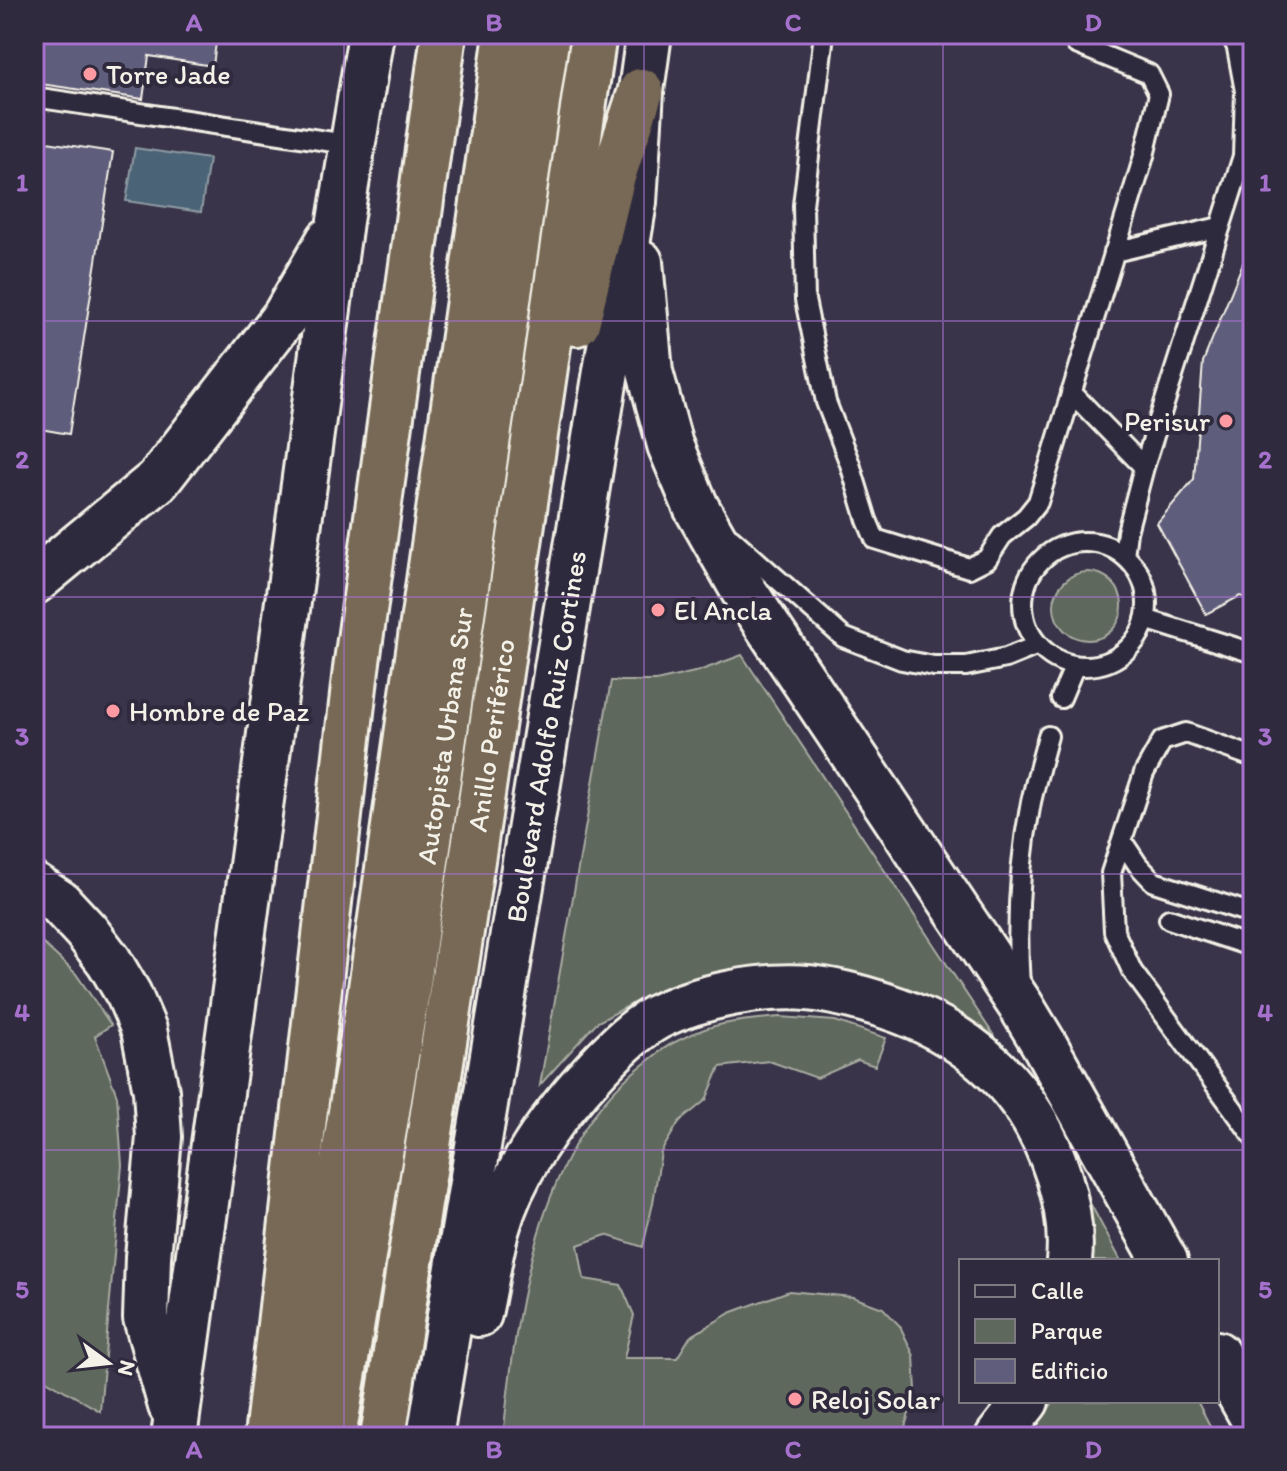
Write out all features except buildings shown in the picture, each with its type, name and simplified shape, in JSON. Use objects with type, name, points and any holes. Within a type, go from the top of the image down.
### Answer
[{"type":"highway","points":[[267,1437],[356,669],[444,34]]},
{"type":"highway","name":"Autopista Urbana Sur","points":[[298,1437],[369,1002],[507,34]]},
{"type":"highway","name":"Autopista Urbana Sur","points":[[333,1437],[409,975],[547,34]]},
{"type":"highway","name":"Anillo Periférico","points":[[383,1437],[479,815],[594,34]]},
{"type":"highway","points":[[479,815],[577,323],[612,179],[641,91]]},
{"type":"main road","points":[[175,1430],[340,221],[371,34]]},
{"type":"main road","name":"Boulevard Adolfo Ruiz Cortines","points":[[430,1437],[634,202],[641,91],[649,34]]},
{"type":"main road","points":[[634,202],[650,372],[670,445],[696,507],[742,588],[1021,1006],[1164,1259]]},
{"type":"main road","points":[[34,582],[158,480],[285,316],[340,221]]},
{"type":"main road","points":[[34,886],[60,903],[109,961],[144,1030],[156,1091],[159,1137],[146,1318],[175,1430]]},
{"type":"main road","points":[[438,1437],[464,1385],[496,1230],[525,1163],[572,1095],[628,1038],[677,1007],[701,1000],[762,987],[828,989],[909,1013],[957,1037],[1004,1078],[1040,1130],[1054,1160],[1063,1191],[1069,1221],[1069,1259]]},
{"type":"main road","points":[[1219,1358],[1253,1418]]},
{"type":"main road","points":[[998,1437],[1024,1403]]},
{"type":"lane","points":[[641,91],[655,34]]},
{"type":"lane","points":[[824,34],[803,205],[805,300],[826,402],[875,539],[969,568],[987,559],[1002,536],[1026,517],[1038,502],[1144,156],[1159,94],[1149,74],[1076,44],[1071,34]]},
{"type":"lane","points":[[1124,556],[1144,467],[1243,156],[1245,91],[1237,48],[1231,34]]},
{"type":"lane","points":[[34,97],[353,145]]},
{"type":"lane","points":[[1114,252],[1220,227]]},
{"type":"lane","points":[[1071,392],[1144,467]]},
{"type":"lane","points":[[696,507],[843,637],[902,660],[934,666],[966,666],[1006,658],[1038,645]]},
{"type":"lane","points":[[1091,542],[1108,546],[1124,556],[1136,569],[1144,584],[1147,602],[1145,619],[1136,640],[1119,656],[1098,665],[1061,662],[1038,645],[1028,629],[1023,611],[1024,593],[1040,561],[1055,550],[1073,543],[1091,542]]},
{"type":"lane","points":[[1145,619],[1253,653]]},
{"type":"lane","points":[[1061,698],[1075,665]]},
{"type":"lane","points":[[1253,757],[1186,733],[1162,741],[1144,773],[1111,873],[1114,931],[1132,971],[1253,1136]]},
{"type":"lane","points":[[1021,1006],[1017,938],[1021,870],[1031,802],[1048,736]]},
{"type":"lane","points":[[1122,841],[1154,882],[1253,914]]},
{"type":"lane","points":[[1169,919],[1253,947]]},
{"type":"green space","points":[[1088,572],[1112,582],[1122,606],[1112,630],[1088,640],[1064,630],[1054,606],[1064,582]]},
{"type":"green space","points":[[742,655],[1012,1063],[881,983],[819,966],[749,967],[656,991],[596,1023],[540,1085],[611,681],[656,681],[699,671]]},
{"type":"green space","points":[[34,935],[76,974],[111,1025],[95,1036],[117,1096],[122,1165],[100,1411],[34,1373]]},
{"type":"green space","points":[[780,1017],[835,1021],[886,1038],[875,1066],[858,1060],[817,1078],[769,1061],[720,1067],[706,1100],[679,1122],[661,1152],[643,1247],[606,1235],[578,1245],[584,1279],[621,1285],[634,1315],[624,1358],[677,1358],[690,1337],[730,1313],[789,1291],[853,1297],[883,1308],[900,1326],[914,1356],[916,1390],[902,1437],[589,1437],[573,1430],[547,1437],[503,1437],[515,1338],[538,1234],[556,1184],[579,1138],[608,1098],[669,1045],[713,1026]]},
{"type":"green space","points":[[1058,1143],[1120,1259],[1084,1259]]},
{"type":"green space","points":[[1053,1403],[1198,1403],[1216,1437],[1029,1437]]},
{"type":"water","points":[[135,148],[209,159],[201,212],[126,201]]},
{"type":"place","name":"Torre Jade","points":[[90,74]]},
{"type":"place","name":"Perisur","points":[[1226,421]]},
{"type":"place","name":"El Ancla","points":[[658,610]]},
{"type":"place","name":"Hombre de Paz","points":[[113,711]]},
{"type":"place","name":"Reloj Solar","points":[[795,1399]]}]
